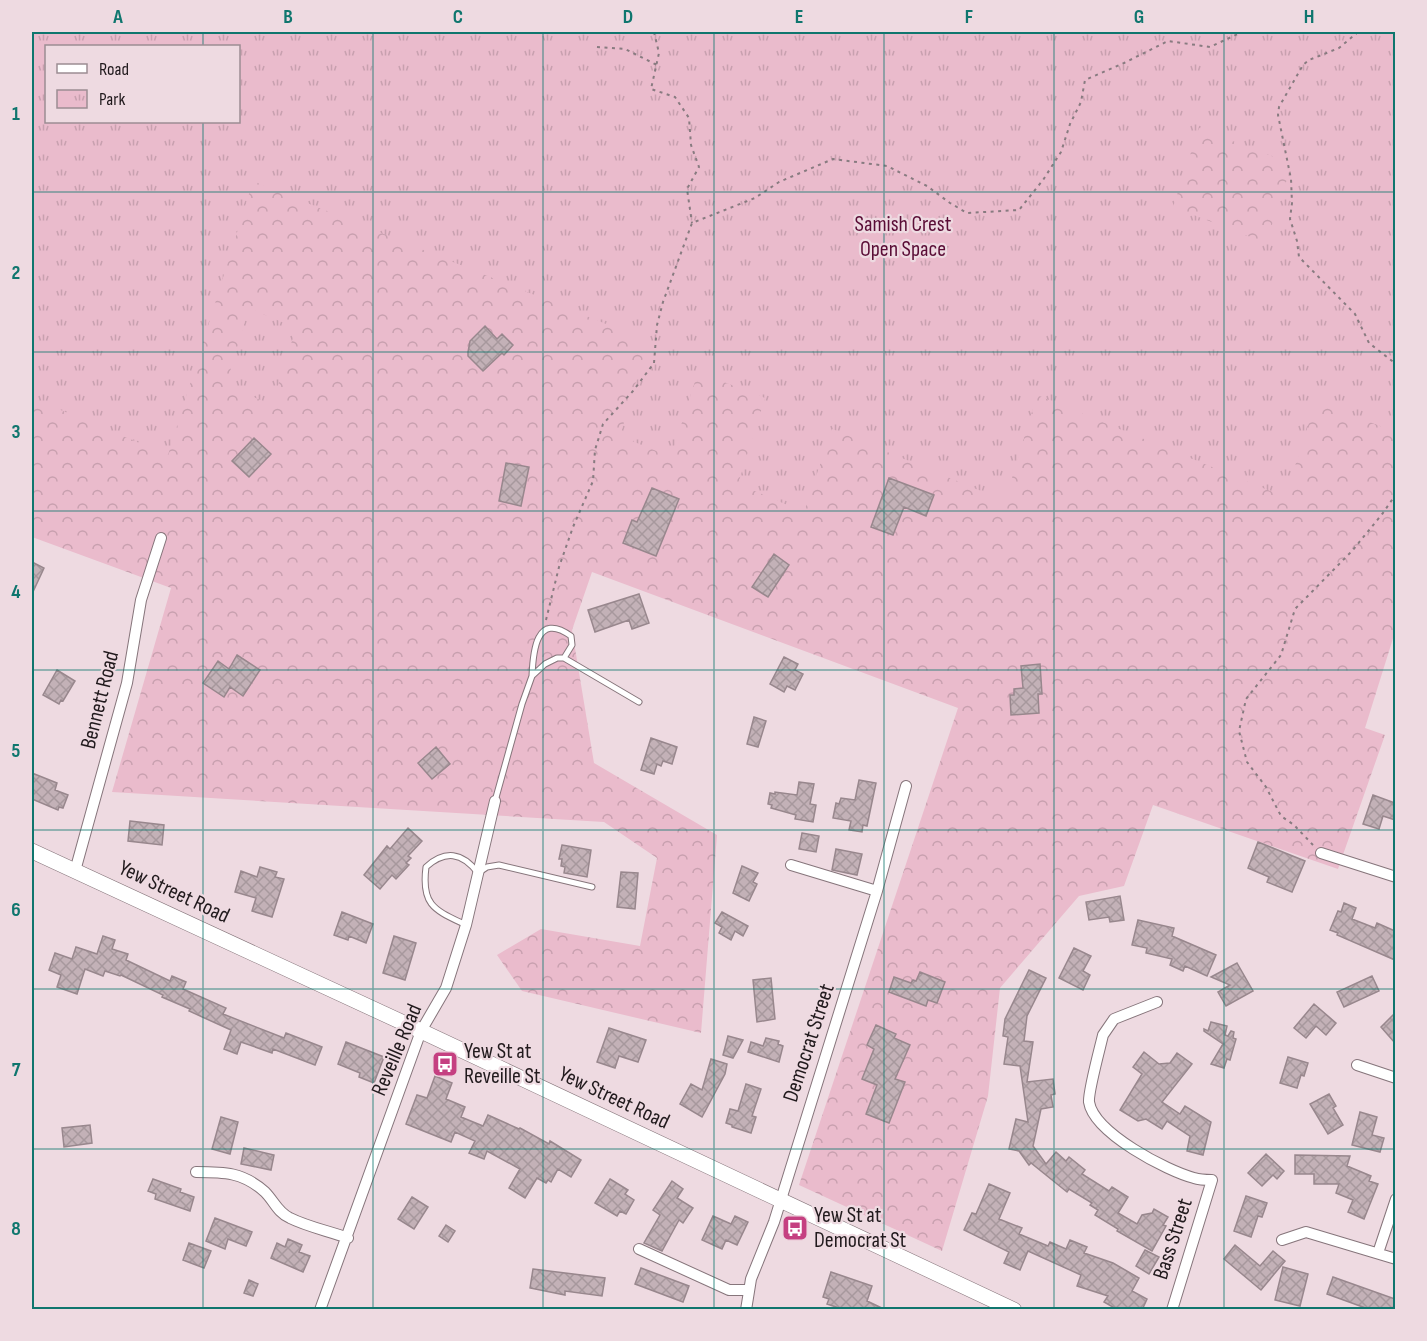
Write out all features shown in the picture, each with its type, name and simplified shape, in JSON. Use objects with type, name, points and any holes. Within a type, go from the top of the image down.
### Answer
[{"type":"street","name":"Bennett Road","points":[[75,871],[127,683],[141,600],[161,538]]},
{"type":"street","name":"Democrat Street","points":[[747,1310],[751,1279],[774,1222],[877,891],[906,786]]},
{"type":"street","name":"Reveille Road","points":[[320,1310],[348,1238],[421,1031],[446,988],[466,925],[495,801]]},
{"type":"street","name":"Yew Street Road","points":[[32,851],[1014,1310]]},
{"type":"street","points":[[1321,853],[1395,877]]},
{"type":"street","points":[[791,865],[877,891]]},
{"type":"street","name":"Bass Street","points":[[1157,1002],[1114,1019],[1107,1027],[1103,1035],[1089,1101],[1095,1116],[1108,1130],[1129,1145],[1175,1171],[1196,1179],[1212,1180],[1172,1310]]},
{"type":"street","points":[[1357,1065],[1395,1078]]},
{"type":"street","points":[[196,1172],[225,1172],[241,1176],[265,1192],[278,1209],[289,1218],[348,1238]]},
{"type":"street","points":[[1378,1253],[1395,1199]]},
{"type":"street","points":[[1282,1240],[1306,1232],[1395,1259]]},
{"type":"street","points":[[639,1249],[729,1290],[749,1290]]},
{"type":"lane","points":[[495,801],[532,676],[533,649],[536,639],[552,628],[562,630],[571,636],[572,645],[564,658]]},
{"type":"lane","points":[[532,676],[545,664],[556,658],[564,658],[639,702]]},
{"type":"lane","points":[[466,925],[434,909],[427,896],[424,882],[426,867],[436,858],[450,855],[460,857],[478,873],[487,867],[499,865],[592,887]]},
{"type":"path","points":[[544,632],[560,567],[573,527],[593,481],[595,450],[603,424],[633,391],[654,363],[657,325],[663,302],[692,223],[687,189],[699,167],[691,145],[689,118],[675,97],[651,89],[659,53],[654,32]]},
{"type":"path","points":[[692,223],[755,198],[779,182],[833,159],[886,166],[927,186],[967,213],[1018,210],[1043,180],[1060,152],[1081,102],[1085,80],[1168,41],[1210,47],[1242,32]]},
{"type":"path","points":[[1358,32],[1339,48],[1309,60],[1303,65],[1279,107],[1278,115],[1291,179],[1290,219],[1299,257],[1355,315],[1369,343],[1395,364]]},
{"type":"path","points":[[597,47],[625,49],[657,65]]},
{"type":"path","points":[[1321,853],[1294,825],[1281,816],[1266,787],[1246,762],[1239,731],[1246,699],[1281,655],[1295,609],[1352,551],[1383,513],[1395,494]]},
{"type":"green space","points":[[32,32],[1395,32],[1395,632],[1365,728],[1385,735],[1338,869],[1153,805],[1124,886],[1079,896],[1000,988],[988,1096],[942,1251],[799,1185],[958,708],[592,572],[572,630],[594,763],[717,835],[701,1033],[522,991],[497,955],[541,929],[640,946],[657,858],[604,822],[112,792],[171,588],[32,537]]},
{"type":"green space","name":"Samish Crest Open Space","points":[[32,32],[1395,32],[1395,432],[1316,401],[1285,497],[1037,395],[1005,501],[832,429],[804,512],[738,484],[765,398],[698,372],[671,457],[620,436],[648,341],[253,181],[168,455],[32,398]],"holes":[[[1199,128],[1292,164],[1266,243],[1173,207]]]},
{"type":"green space","points":[[249,308],[296,328],[272,405],[226,385]]},
{"type":"building","points":[[485,326],[497,339],[502,334],[513,345],[483,371],[468,356],[468,352],[470,341]]},
{"type":"building","points":[[254,438],[271,454],[249,477],[232,461]]},
{"type":"building","points":[[506,463],[529,467],[521,506],[499,501]]},
{"type":"building","points":[[889,478],[934,495],[926,516],[904,507],[893,535],[871,527]]},
{"type":"building","points":[[652,488],[679,499],[656,556],[623,543],[632,520],[637,522]]},
{"type":"building","points":[[774,554],[789,565],[768,597],[752,587]]},
{"type":"building","points":[[32,562],[44,568],[32,594]]},
{"type":"building","points":[[639,594],[649,623],[632,629],[629,620],[595,632],[588,610]]},
{"type":"building","points":[[237,655],[260,670],[243,696],[230,687],[224,697],[203,683],[218,661],[229,669]]},
{"type":"building","points":[[784,657],[798,664],[795,670],[803,674],[795,690],[787,686],[784,692],[770,684]]},
{"type":"building","points":[[1040,664],[1042,694],[1038,694],[1039,713],[1011,715],[1010,695],[1014,695],[1014,689],[1023,688],[1021,666]]},
{"type":"building","points":[[57,670],[75,681],[59,704],[43,695]]},
{"type":"building","points":[[754,717],[766,721],[758,747],[747,744]]},
{"type":"building","points":[[651,738],[677,747],[672,764],[663,761],[661,766],[657,764],[654,774],[641,770]]},
{"type":"building","points":[[436,747],[450,764],[432,779],[418,763]]},
{"type":"building","points":[[32,773],[57,783],[55,790],[68,795],[63,808],[59,807],[58,810],[32,799]]},
{"type":"building","points":[[859,780],[876,783],[867,826],[863,825],[862,832],[849,830],[851,821],[833,818],[836,803],[839,804],[841,798],[855,800]]},
{"type":"building","points":[[799,782],[814,784],[810,804],[816,805],[813,822],[795,819],[796,815],[771,808],[772,805],[768,804],[770,793],[797,795]]},
{"type":"building","points":[[1373,795],[1395,803],[1395,820],[1383,816],[1379,829],[1363,824]]},
{"type":"building","points":[[130,821],[164,825],[162,845],[128,841]]},
{"type":"building","points":[[408,828],[422,841],[408,856],[411,858],[406,863],[409,865],[396,879],[392,875],[380,889],[364,875],[387,846],[390,849]]},
{"type":"building","points":[[802,833],[819,836],[816,852],[799,849]]},
{"type":"building","points":[[1258,842],[1305,861],[1292,892],[1267,882],[1269,877],[1248,868]]},
{"type":"building","points":[[562,845],[591,850],[587,877],[564,873],[565,867],[561,866],[562,859],[559,859]]},
{"type":"building","points":[[836,849],[862,854],[857,875],[832,870]]},
{"type":"building","points":[[742,866],[758,873],[753,882],[757,884],[749,901],[733,893]]},
{"type":"building","points":[[260,867],[277,872],[275,877],[284,879],[272,917],[252,911],[256,898],[235,892],[241,871],[257,877]]},
{"type":"building","points":[[621,872],[638,873],[635,909],[617,907]]},
{"type":"building","points":[[1120,896],[1124,920],[1110,922],[1109,917],[1089,920],[1086,902]]},
{"type":"building","points":[[1344,903],[1356,908],[1352,919],[1375,928],[1377,923],[1395,931],[1395,960],[1330,930]]},
{"type":"building","points":[[342,912],[373,924],[366,943],[349,936],[348,940],[334,935]]},
{"type":"building","points":[[722,912],[748,926],[743,936],[735,931],[731,940],[719,933],[722,927],[715,923]]},
{"type":"building","points":[[1138,920],[1174,928],[1172,936],[1216,955],[1207,976],[1185,966],[1183,971],[1170,965],[1172,959],[1146,953],[1147,948],[1132,945]]},
{"type":"building","points":[[103,936],[115,940],[112,949],[128,954],[126,960],[170,981],[172,976],[186,982],[183,989],[226,1008],[223,1014],[284,1038],[286,1033],[322,1047],[315,1065],[273,1049],[272,1053],[241,1042],[237,1054],[224,1049],[231,1030],[121,975],[105,971],[103,976],[85,969],[77,994],[57,987],[61,975],[49,970],[55,953],[72,959],[76,947],[97,954]]},
{"type":"building","points":[[394,936],[416,943],[405,980],[383,973]]},
{"type":"building","points":[[1074,948],[1091,956],[1083,971],[1090,975],[1083,990],[1059,978]]},
{"type":"building","points":[[1237,963],[1253,991],[1226,1006],[1218,992],[1230,985],[1211,977]]},
{"type":"building","points":[[1029,970],[1046,978],[1027,1016],[1024,1041],[1033,1042],[1027,1082],[1053,1079],[1055,1094],[1051,1095],[1053,1107],[1041,1109],[1033,1146],[1046,1164],[1056,1152],[1066,1161],[1069,1157],[1085,1170],[1082,1174],[1109,1191],[1112,1187],[1128,1197],[1118,1213],[1137,1224],[1142,1215],[1152,1213],[1154,1209],[1168,1217],[1163,1225],[1166,1226],[1152,1251],[1095,1215],[1098,1210],[1090,1205],[1092,1203],[1069,1189],[1067,1192],[1031,1163],[1029,1165],[1019,1151],[1009,1149],[1016,1119],[1028,1122],[1020,1066],[1004,1064],[1008,1037],[1003,1036],[1005,1019]]},
{"type":"building","points":[[920,972],[945,982],[937,1003],[928,1000],[926,1006],[889,992],[894,977],[911,983],[913,980],[916,981]]},
{"type":"building","points":[[1372,976],[1379,991],[1344,1007],[1337,992]]},
{"type":"building","points":[[771,978],[775,1019],[757,1022],[753,980]]},
{"type":"building","points":[[1314,1004],[1336,1023],[1326,1035],[1316,1026],[1306,1038],[1294,1028]]},
{"type":"building","points":[[1395,1013],[1395,1043],[1381,1027]]},
{"type":"building","points":[[1211,1022],[1227,1026],[1225,1035],[1228,1036],[1231,1031],[1234,1032],[1233,1038],[1236,1039],[1230,1060],[1227,1059],[1224,1068],[1211,1064],[1223,1044],[1204,1031],[1204,1029],[1208,1031]]},
{"type":"building","points":[[876,1025],[896,1034],[894,1038],[910,1045],[895,1079],[905,1082],[889,1123],[866,1114],[877,1085],[862,1079],[874,1049],[867,1045]]},
{"type":"building","points":[[609,1028],[646,1040],[638,1062],[619,1056],[615,1068],[597,1062]]},
{"type":"building","points":[[728,1036],[743,1040],[733,1058],[723,1055]]},
{"type":"building","points":[[766,1038],[779,1041],[778,1044],[783,1046],[779,1062],[748,1052],[751,1042],[763,1046]]},
{"type":"building","points":[[346,1042],[384,1057],[374,1083],[359,1077],[360,1073],[338,1064]]},
{"type":"building","points":[[1144,1052],[1159,1064],[1170,1063],[1177,1053],[1192,1064],[1162,1102],[1180,1114],[1185,1106],[1211,1122],[1203,1155],[1187,1151],[1190,1136],[1167,1121],[1162,1129],[1146,1119],[1138,1121],[1120,1110],[1142,1074],[1133,1067]]},
{"type":"building","points":[[1288,1057],[1308,1063],[1297,1088],[1280,1083]]},
{"type":"building","points":[[711,1059],[727,1064],[725,1074],[702,1117],[680,1104],[691,1084],[702,1090]]},
{"type":"building","points":[[435,1076],[452,1083],[446,1099],[465,1107],[461,1117],[483,1126],[488,1115],[520,1128],[549,1144],[550,1141],[581,1160],[571,1177],[558,1169],[551,1182],[548,1180],[546,1183],[537,1178],[525,1198],[509,1188],[520,1169],[487,1151],[484,1159],[469,1153],[475,1141],[455,1132],[451,1142],[406,1124],[417,1095],[427,1098]]},
{"type":"building","points":[[746,1084],[761,1089],[752,1116],[756,1117],[751,1133],[726,1123],[730,1109],[738,1111]]},
{"type":"building","points":[[1329,1094],[1336,1106],[1333,1108],[1343,1125],[1328,1134],[1310,1104]]},
{"type":"building","points":[[1360,1112],[1377,1117],[1372,1135],[1384,1138],[1380,1152],[1352,1145]]},
{"type":"building","points":[[221,1117],[238,1122],[230,1154],[212,1149]]},
{"type":"building","points":[[90,1125],[92,1143],[64,1147],[62,1128]]},
{"type":"building","points":[[244,1148],[274,1155],[271,1170],[241,1164]]},
{"type":"building","points":[[1266,1154],[1284,1171],[1277,1179],[1273,1175],[1262,1186],[1248,1173]]},
{"type":"building","points":[[1295,1155],[1350,1156],[1347,1166],[1371,1176],[1369,1181],[1378,1184],[1364,1219],[1348,1212],[1353,1200],[1336,1193],[1339,1184],[1314,1184],[1314,1174],[1295,1174]]},
{"type":"building","points":[[153,1179],[181,1189],[180,1192],[194,1197],[190,1211],[155,1199],[156,1194],[148,1191]]},
{"type":"building","points":[[610,1179],[628,1190],[625,1194],[634,1200],[626,1214],[620,1211],[617,1216],[595,1203]]},
{"type":"building","points":[[672,1181],[683,1189],[677,1198],[693,1208],[683,1223],[679,1220],[662,1251],[644,1243],[660,1215],[653,1210]]},
{"type":"building","points":[[989,1184],[1010,1193],[999,1219],[1022,1228],[1019,1234],[1048,1246],[1050,1242],[1066,1249],[1070,1240],[1087,1247],[1084,1253],[1113,1263],[1139,1278],[1132,1291],[1147,1299],[1142,1310],[1118,1310],[1104,1302],[1108,1296],[1077,1286],[1081,1275],[1028,1251],[1020,1270],[1004,1263],[1009,1252],[964,1230],[972,1213],[976,1214]]},
{"type":"building","points":[[1246,1196],[1267,1203],[1262,1217],[1258,1216],[1251,1237],[1234,1231]]},
{"type":"building","points":[[412,1197],[428,1207],[414,1229],[398,1219]]},
{"type":"building","points":[[713,1216],[731,1224],[735,1216],[748,1222],[737,1245],[726,1240],[722,1249],[702,1240]]},
{"type":"building","points":[[215,1218],[252,1232],[246,1246],[228,1239],[225,1249],[206,1241]]},
{"type":"building","points":[[446,1225],[455,1231],[448,1242],[439,1236]]},
{"type":"building","points":[[288,1239],[302,1245],[299,1252],[310,1256],[303,1272],[271,1258],[277,1243],[285,1247]]},
{"type":"building","points":[[189,1243],[211,1251],[204,1268],[183,1260]]},
{"type":"building","points":[[1235,1245],[1260,1266],[1273,1251],[1285,1261],[1261,1290],[1224,1259]]},
{"type":"building","points":[[1145,1250],[1159,1257],[1149,1274],[1136,1266]]},
{"type":"building","points":[[1283,1267],[1308,1274],[1300,1306],[1275,1300]]},
{"type":"building","points":[[641,1268],[689,1286],[683,1302],[635,1284]]},
{"type":"building","points":[[533,1269],[605,1278],[602,1296],[565,1291],[565,1295],[530,1288]]},
{"type":"building","points":[[831,1272],[872,1286],[867,1301],[886,1310],[845,1310],[827,1304],[829,1299],[823,1297]]},
{"type":"building","points":[[1333,1277],[1395,1299],[1395,1310],[1371,1310],[1327,1294]]},
{"type":"building","points":[[249,1280],[258,1284],[253,1296],[244,1293]]},
{"type":"place","name":"Yew St at Reveille St","points":[[445,1064]]},
{"type":"place","name":"Yew St at Democrat St","points":[[795,1228]]}]
